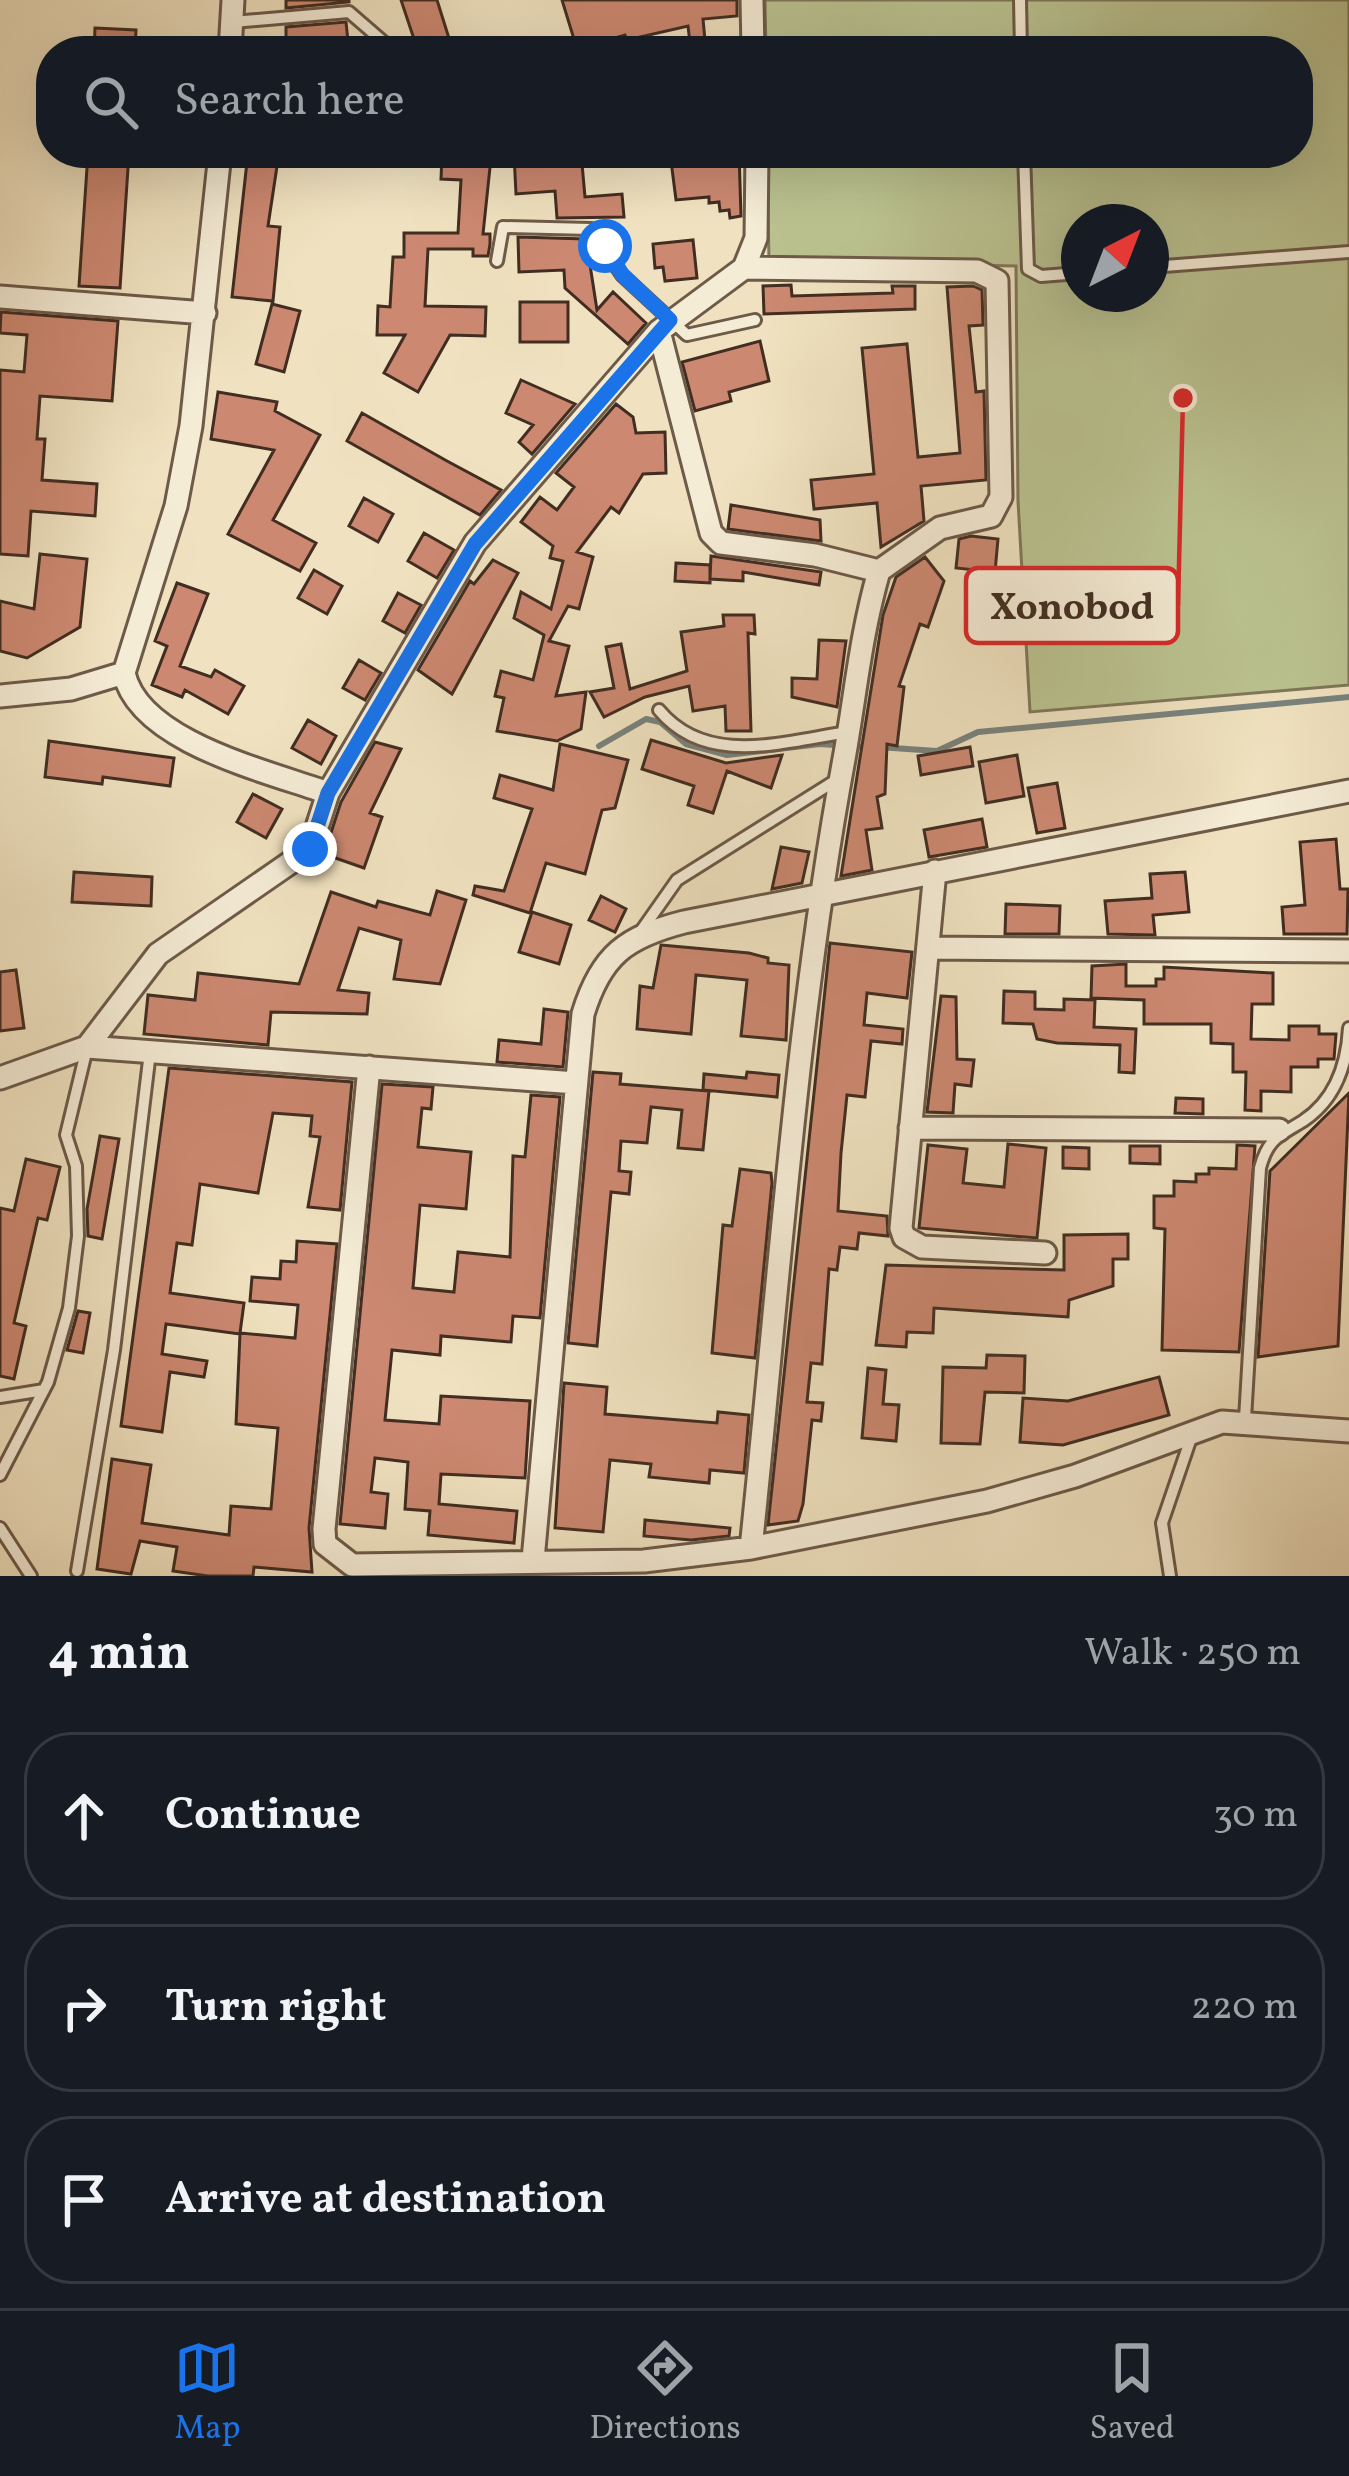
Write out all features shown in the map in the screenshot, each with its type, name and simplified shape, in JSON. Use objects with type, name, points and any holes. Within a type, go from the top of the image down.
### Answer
[{"type":"street","points":[[752,0],[753,36]]},
{"type":"street","points":[[219,168],[205,313],[176,506],[124,673],[128,694],[155,723],[328,793]]},
{"type":"street","points":[[87,1047],[158,954],[310,849],[328,793],[475,544],[665,326],[744,268],[756,238],[757,168]]},
{"type":"street","points":[[744,268],[977,271],[997,281],[1000,497],[984,520],[940,527],[879,571],[857,645],[847,741],[820,893],[752,1548]]},
{"type":"street","points":[[0,297],[205,313]]},
{"type":"street","points":[[665,326],[711,533],[721,543],[815,554],[879,571]]},
{"type":"street","points":[[0,696],[71,689],[124,673]]},
{"type":"street","points":[[533,1560],[583,1014],[592,982],[639,934],[820,893],[1349,791]]},
{"type":"street","points":[[935,871],[904,1237],[922,1247],[1045,1253]]},
{"type":"street","points":[[928,948],[1349,951]]},
{"type":"street","points":[[0,1078],[87,1047],[150,1048],[577,1083]]},
{"type":"street","points":[[369,1066],[325,1544],[352,1565],[644,1561],[752,1548],[987,1501],[1075,1476],[1194,1430],[1246,1420],[1349,1431]]},
{"type":"street","points":[[910,1128],[1279,1130]]},
{"type":"lane","points":[[1020,0],[1021,36]]},
{"type":"lane","points":[[233,11],[349,12],[377,36]]},
{"type":"lane","points":[[1025,168],[1028,269],[1042,276],[1061,274]]},
{"type":"lane","points":[[497,261],[503,227],[591,229],[665,326],[694,338],[755,320]]},
{"type":"lane","points":[[1169,266],[1349,252]]},
{"type":"lane","points":[[659,710],[692,738],[720,747],[847,741]]},
{"type":"lane","points":[[639,934],[677,880],[840,777]]},
{"type":"lane","points":[[1246,1420],[1259,1168],[1279,1130],[1303,1120],[1338,1080],[1348,1058],[1349,1028]]},
{"type":"lane","points":[[0,1475],[44,1390],[69,1308],[78,1236],[76,1166],[66,1135],[87,1047]]},
{"type":"lane","points":[[77,1571],[114,1350],[150,1048]]},
{"type":"lane","points":[[0,1396],[44,1390]]},
{"type":"lane","points":[[1170,1576],[1162,1523],[1194,1430]]},
{"type":"lane","points":[[0,1528],[31,1576]]},
{"type":"green space","points":[[765,0],[1349,0],[1349,685],[1030,712],[1018,501],[1016,266],[769,261],[767,168],[1313,168],[1313,36],[766,36]]},
{"type":"building","points":[[286,0],[349,0],[349,2],[286,8]]},
{"type":"building","points":[[401,0],[437,0],[448,36],[413,36]]},
{"type":"building","points":[[562,0],[737,0],[737,16],[703,19],[705,36],[689,36],[688,26],[644,36],[573,36]]},
{"type":"building","points":[[346,22],[347,36],[286,36],[286,27]]},
{"type":"building","points":[[95,28],[136,30],[136,36],[95,36]]},
{"type":"building","points":[[87,168],[128,168],[120,288],[79,286]]},
{"type":"building","points":[[246,168],[277,168],[268,226],[280,227],[273,301],[232,297]]},
{"type":"building","points":[[441,168],[490,168],[483,234],[490,234],[488,256],[473,256],[473,249],[428,249],[425,306],[486,307],[485,336],[450,335],[418,392],[384,373],[405,335],[377,335],[378,306],[390,307],[393,257],[404,257],[404,233],[458,233],[461,180],[441,179]]},
{"type":"building","points":[[515,168],[582,168],[585,197],[622,194],[624,217],[557,218],[555,191],[516,194]]},
{"type":"building","points":[[672,168],[739,168],[741,216],[730,218],[729,210],[720,211],[719,202],[709,203],[709,197],[676,200]]},
{"type":"building","points":[[518,237],[586,239],[597,310],[613,292],[646,323],[628,344],[565,288],[564,270],[519,272]]},
{"type":"building","points":[[693,240],[697,278],[665,281],[663,267],[655,268],[653,244]]},
{"type":"building","points":[[791,285],[792,296],[893,293],[892,286],[915,286],[915,309],[764,314],[763,286]]},
{"type":"building","points":[[947,287],[982,290],[983,325],[969,326],[976,392],[984,391],[986,480],[921,486],[924,521],[881,547],[877,503],[814,509],[811,480],[874,474],[862,348],[907,344],[918,457],[960,453]]},
{"type":"building","points":[[520,302],[568,302],[568,342],[520,342]]},
{"type":"building","points":[[272,304],[300,311],[284,372],[256,364]]},
{"type":"building","points":[[1,312],[118,321],[112,401],[40,396],[37,439],[45,439],[42,480],[97,484],[95,516],[31,511],[28,556],[0,554],[0,370],[24,372],[27,335],[0,333]]},
{"type":"building","points":[[760,341],[769,381],[729,392],[731,401],[695,411],[682,362]]},
{"type":"building","points":[[521,380],[575,404],[532,454],[519,442],[533,425],[506,413]]},
{"type":"building","points":[[218,392],[277,402],[275,411],[320,435],[273,520],[316,543],[300,571],[228,534],[274,450],[211,439]]},
{"type":"building","points":[[616,404],[633,417],[636,433],[665,432],[666,473],[643,474],[619,513],[611,507],[577,552],[593,557],[579,609],[568,606],[549,641],[569,646],[556,696],[586,692],[581,729],[557,741],[497,731],[504,698],[495,696],[501,671],[533,680],[544,635],[514,618],[521,592],[551,609],[563,561],[550,558],[553,546],[521,522],[540,497],[557,510],[574,487],[556,473]]},
{"type":"building","points":[[362,413],[501,490],[480,515],[418,481],[347,441]]},
{"type":"building","points":[[364,498],[393,514],[378,542],[349,526]]},
{"type":"building","points":[[731,505],[820,520],[821,541],[728,529]]},
{"type":"building","points":[[424,533],[454,550],[437,578],[408,561]]},
{"type":"building","points":[[959,539],[998,539],[995,572],[956,568]]},
{"type":"building","points":[[40,554],[87,559],[80,627],[27,658],[0,651],[0,601],[34,609]]},
{"type":"building","points":[[711,556],[821,572],[819,585],[743,572],[743,581],[710,579]]},
{"type":"building","points":[[925,557],[944,581],[928,627],[920,624],[899,686],[904,687],[897,746],[887,744],[885,794],[877,797],[882,828],[866,830],[872,870],[841,876],[883,615],[896,577]]},
{"type":"building","points":[[493,560],[518,573],[452,694],[418,670],[470,581],[474,584]]},
{"type":"building","points":[[676,563],[710,565],[710,583],[675,581]]},
{"type":"building","points":[[314,570],[342,586],[327,614],[298,598]]},
{"type":"building","points":[[177,583],[208,594],[180,666],[211,677],[215,670],[244,686],[228,714],[185,690],[182,697],[152,685],[167,646],[155,641]]},
{"type":"building","points":[[398,593],[421,605],[405,633],[383,621]]},
{"type":"building","points":[[723,615],[754,615],[755,634],[748,633],[751,731],[726,731],[725,706],[693,711],[689,686],[645,697],[604,717],[590,692],[614,688],[606,647],[621,644],[630,689],[687,671],[681,632],[724,626]]},
{"type":"building","points":[[819,640],[846,641],[837,707],[792,697],[792,678],[817,679]]},
{"type":"building","points":[[359,660],[381,673],[365,700],[343,688]]},
{"type":"building","points":[[308,720],[336,736],[321,764],[292,748]]},
{"type":"building","points":[[651,740],[726,763],[782,755],[771,788],[727,771],[713,813],[688,805],[694,786],[642,769]]},
{"type":"building","points":[[49,741],[174,758],[170,786],[103,777],[102,784],[45,777]]},
{"type":"building","points":[[375,742],[401,749],[370,813],[382,817],[364,868],[324,854],[341,802]]},
{"type":"building","points":[[560,744],[628,760],[615,808],[602,810],[585,874],[546,863],[530,913],[473,895],[475,886],[504,891],[532,809],[494,798],[500,775],[553,790]]},
{"type":"building","points":[[970,747],[973,766],[921,775],[918,756]]},
{"type":"building","points":[[1017,755],[1024,796],[986,803],[979,762]]},
{"type":"building","points":[[1057,783],[1065,828],[1037,833],[1028,788]]},
{"type":"building","points":[[253,794],[282,809],[266,838],[237,822]]},
{"type":"building","points":[[982,819],[987,847],[929,857],[924,830]]},
{"type":"building","points":[[1336,839],[1340,889],[1348,889],[1347,934],[1284,934],[1282,907],[1305,905],[1300,842]]},
{"type":"building","points":[[781,847],[809,852],[802,883],[772,889]]},
{"type":"building","points":[[74,872],[152,877],[151,906],[72,902]]},
{"type":"building","points":[[1185,872],[1189,912],[1153,915],[1155,935],[1108,934],[1105,901],[1152,898],[1150,874]]},
{"type":"building","points":[[437,891],[466,900],[440,984],[394,979],[401,940],[359,928],[338,990],[369,993],[367,1014],[271,1012],[268,1045],[144,1034],[148,995],[195,1000],[198,973],[299,984],[331,892],[376,907],[378,901],[430,915]]},
{"type":"building","points":[[601,896],[626,909],[615,932],[589,920]]},
{"type":"building","points":[[1006,904],[1060,906],[1059,934],[1005,934]]},
{"type":"building","points":[[532,912],[571,925],[559,964],[519,952]]},
{"type":"building","points":[[830,943],[912,952],[907,998],[867,993],[864,1025],[903,1029],[902,1044],[871,1041],[865,1097],[847,1095],[841,1153],[838,1211],[887,1216],[888,1236],[859,1233],[857,1249],[840,1247],[837,1270],[829,1269],[822,1364],[811,1363],[807,1402],[823,1403],[821,1421],[812,1420],[803,1504],[798,1521],[768,1525]]},
{"type":"building","points":[[661,945],[749,953],[768,958],[768,963],[789,965],[786,1040],[741,1036],[747,980],[696,975],[691,1034],[637,1029],[640,986],[653,988]]},
{"type":"building","points":[[1126,964],[1126,986],[1156,986],[1156,979],[1164,979],[1164,967],[1273,973],[1273,1004],[1252,1004],[1251,1039],[1289,1040],[1289,1026],[1319,1026],[1319,1034],[1336,1034],[1334,1059],[1318,1059],[1318,1067],[1291,1067],[1291,1092],[1261,1091],[1261,1111],[1245,1110],[1246,1072],[1233,1072],[1233,1044],[1211,1043],[1211,1024],[1144,1024],[1144,1000],[1091,998],[1092,966]]},
{"type":"building","points":[[16,970],[24,1028],[0,1031],[0,972]]},
{"type":"building","points":[[1004,991],[1035,992],[1035,1009],[1064,1010],[1064,999],[1095,1000],[1094,1027],[1136,1029],[1134,1073],[1119,1072],[1120,1045],[1057,1043],[1037,1039],[1033,1024],[1003,1023]]},
{"type":"building","points":[[941,996],[956,997],[957,1059],[974,1060],[971,1086],[955,1084],[953,1113],[927,1112]]},
{"type":"building","points":[[544,1009],[568,1012],[563,1067],[497,1062],[499,1040],[541,1044]]},
{"type":"building","points":[[169,1068],[352,1082],[340,1210],[308,1207],[320,1137],[310,1136],[312,1116],[273,1113],[258,1193],[200,1184],[192,1245],[177,1243],[170,1293],[244,1303],[240,1333],[295,1338],[298,1305],[250,1301],[252,1277],[280,1279],[281,1261],[296,1262],[297,1241],[337,1244],[309,1528],[312,1572],[254,1567],[253,1576],[208,1576],[173,1571],[177,1547],[140,1541],[131,1574],[97,1569],[112,1459],[151,1465],[142,1523],[229,1535],[231,1506],[271,1509],[278,1428],[236,1424],[240,1334],[166,1324],[162,1354],[207,1361],[204,1377],[170,1372],[162,1432],[121,1426]]},
{"type":"building","points":[[593,1072],[621,1074],[620,1084],[709,1091],[703,1150],[678,1148],[682,1110],[651,1107],[647,1143],[621,1141],[619,1171],[631,1172],[629,1194],[611,1192],[597,1346],[568,1343]]},
{"type":"building","points":[[747,1072],[779,1075],[777,1097],[703,1090],[704,1074],[746,1078]]},
{"type":"building","points":[[382,1084],[433,1087],[431,1109],[422,1108],[418,1147],[471,1152],[466,1209],[420,1205],[413,1288],[454,1292],[458,1252],[510,1257],[513,1156],[525,1157],[531,1095],[560,1097],[540,1318],[513,1316],[511,1342],[441,1336],[440,1355],[392,1350],[385,1420],[439,1424],[441,1396],[530,1401],[525,1478],[441,1474],[439,1504],[517,1511],[514,1543],[428,1535],[430,1511],[405,1509],[408,1462],[375,1458],[371,1492],[388,1494],[385,1528],[340,1524]]},
{"type":"building","points":[[1349,1093],[1338,1346],[1258,1357],[1270,1171]]},
{"type":"building","points":[[1176,1098],[1203,1099],[1203,1114],[1175,1113]]},
{"type":"building","points":[[100,1136],[119,1139],[102,1239],[88,1236],[87,1209]]},
{"type":"building","points":[[1008,1144],[1046,1148],[1037,1238],[919,1228],[928,1145],[967,1149],[963,1183],[1004,1187]]},
{"type":"building","points":[[1237,1145],[1255,1146],[1239,1352],[1162,1350],[1165,1229],[1154,1228],[1154,1196],[1174,1196],[1174,1181],[1196,1182],[1196,1174],[1209,1174],[1209,1168],[1236,1169]]},
{"type":"building","points":[[1130,1146],[1160,1146],[1160,1164],[1130,1163]]},
{"type":"building","points":[[1063,1147],[1089,1148],[1089,1169],[1063,1168]]},
{"type":"building","points":[[26,1159],[60,1167],[47,1220],[38,1218],[14,1323],[26,1326],[14,1379],[0,1376],[0,1208],[14,1211]]},
{"type":"building","points":[[740,1169],[771,1173],[772,1183],[755,1358],[712,1353],[723,1225],[732,1226]]},
{"type":"building","points":[[1128,1234],[1128,1259],[1113,1259],[1113,1286],[1069,1300],[1068,1317],[934,1308],[933,1333],[907,1332],[906,1347],[876,1345],[886,1265],[1064,1270],[1064,1235]]},
{"type":"building","points":[[78,1311],[90,1313],[83,1353],[67,1350]]},
{"type":"building","points":[[987,1355],[1025,1356],[1024,1393],[985,1392],[980,1444],[941,1443],[943,1367],[986,1368]]},
{"type":"building","points":[[868,1368],[886,1370],[883,1404],[899,1405],[896,1441],[862,1438]]},
{"type":"building","points":[[1159,1377],[1169,1415],[1063,1445],[1020,1442],[1023,1398],[1068,1401]]},
{"type":"building","points":[[564,1383],[607,1387],[605,1414],[717,1423],[718,1412],[749,1415],[744,1473],[710,1470],[709,1483],[649,1477],[651,1464],[610,1460],[603,1532],[555,1528]]},
{"type":"building","points":[[645,1520],[730,1528],[729,1536],[691,1540],[644,1536]]},
{"type":"waterway","points":[[878,747],[937,751],[978,732],[1349,697]]},
{"type":"waterway","points":[[599,746],[646,719],[660,722],[686,744],[727,755],[820,744],[865,747]]},
{"type":"place","name":"Xonobod","points":[[1183,398]]},
{"type":"route","points":[[310,849],[328,793],[475,544],[670,320],[622,274],[605,246]]}]
